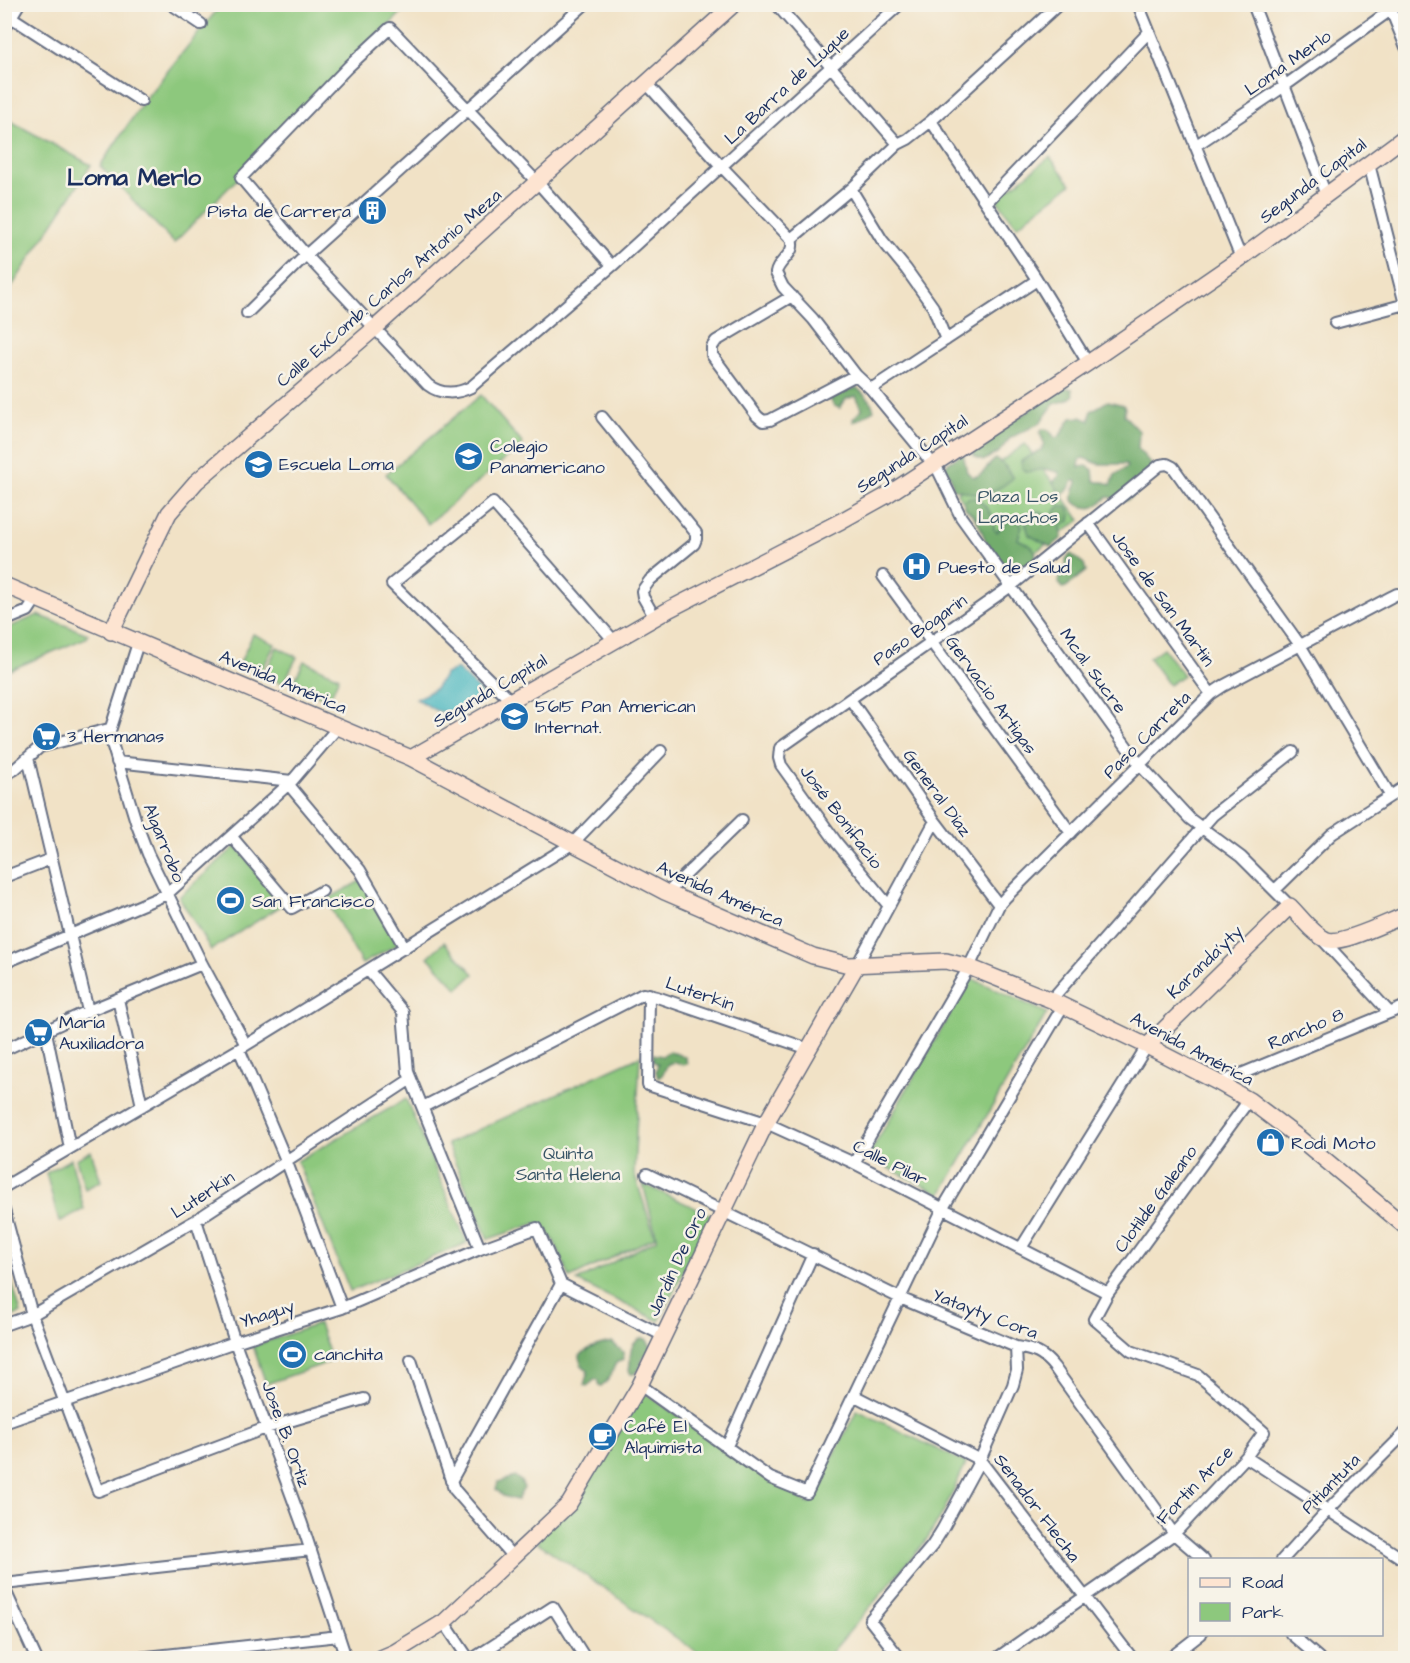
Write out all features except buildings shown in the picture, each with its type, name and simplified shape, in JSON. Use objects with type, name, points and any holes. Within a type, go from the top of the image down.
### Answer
[{"type":"street","points":[[4,29],[20,4]]},
{"type":"street","points":[[171,4],[201,24]]},
{"type":"street","name":"Calle ExComb. Carlos Antonio Meza","points":[[111,632],[156,538],[177,503],[196,482],[375,328],[734,4]]},
{"type":"street","points":[[776,4],[898,144]]},
{"type":"street","name":"La Barra de Luque","points":[[469,111],[390,28],[348,67],[241,178],[306,255],[432,388],[445,392],[462,391],[471,387],[723,168],[900,4]]},
{"type":"street","points":[[646,83],[791,239],[851,189],[898,144],[931,121],[1059,4]]},
{"type":"street","points":[[1138,4],[1241,258]]},
{"type":"street","points":[[1253,4],[1326,195]]},
{"type":"street","points":[[247,313],[306,255],[469,111],[583,5]]},
{"type":"street","points":[[1393,6],[1406,47]]},
{"type":"street","name":"Loma Merlo","points":[[1195,146],[1283,87],[1393,6]]},
{"type":"street","points":[[11,17],[141,101]]},
{"type":"street","points":[[986,203],[1149,32]]},
{"type":"street","points":[[469,111],[538,183],[612,266]]},
{"type":"street","points":[[931,121],[1037,280],[1089,363]]},
{"type":"street","name":"Segunda Capital","points":[[411,758],[655,618],[862,510],[1089,363],[1241,258],[1406,136]]},
{"type":"street","points":[[1335,323],[1405,306],[1369,164]]},
{"type":"street","points":[[851,189],[882,240],[933,307],[946,340]]},
{"type":"street","name":"Mcal. Sucre","points":[[791,239],[792,249],[777,265],[776,273],[856,375],[871,389],[933,464],[961,516],[1140,765],[1182,812],[1241,857],[1290,906]]},
{"type":"street","points":[[871,389],[1037,280]]},
{"type":"street","points":[[792,296],[716,341],[712,347],[712,355],[757,416],[763,421],[770,420],[856,375]]},
{"type":"street","points":[[602,417],[696,533],[694,544],[650,580],[642,591],[655,618]]},
{"type":"street","name":"Paso Bogarin","points":[[784,745],[1011,586],[1154,468],[1167,464],[1173,467],[1300,645]]},
{"type":"street","points":[[511,701],[392,584],[493,502],[615,642]]},
{"type":"street","name":"Jose de San Martin","points":[[1088,523],[1211,694]]},
{"type":"street","name":"Gervacio Artigas","points":[[884,576],[1071,833]]},
{"type":"street","name":"Avenida América","points":[[4,585],[411,758],[668,893],[813,956],[840,964],[857,965],[946,962],[969,967],[1057,1003],[1147,1046],[1249,1100],[1299,1138],[1406,1227]]},
{"type":"street","name":"Paso Carreta","points":[[854,1163],[969,967],[999,905],[1211,694],[1391,597],[1405,595]]},
{"type":"street","points":[[4,621],[28,611],[36,599]]},
{"type":"street","points":[[4,775],[15,769],[40,747],[109,729],[138,643]]},
{"type":"street","points":[[1300,645],[1390,795]]},
{"type":"street","name":"General Díaz","points":[[849,699],[935,821],[999,905]]},
{"type":"street","points":[[4,963],[167,894],[290,783],[338,727]]},
{"type":"street","name":"Algarrobo","points":[[109,729],[117,762],[141,835],[167,894],[242,1047],[342,1308]]},
{"type":"street","name":"José Bonifacio","points":[[784,745],[778,752],[782,765],[837,843],[889,906]]},
{"type":"street","points":[[4,1187],[242,1047],[572,844],[661,751]]},
{"type":"street","points":[[640,1385],[770,1478],[807,1493],[943,1208],[1057,1003],[1213,815],[1293,752]]},
{"type":"street","points":[[28,758],[88,1011]]},
{"type":"street","points":[[117,762],[290,783],[360,870],[405,948]]},
{"type":"street","points":[[1275,890],[1332,834],[1406,786]]},
{"type":"street","points":[[668,893],[742,820]]},
{"type":"street","name":"Jardin De Oro","points":[[381,1659],[444,1622],[569,1504],[640,1385],[766,1123],[857,965],[935,821]]},
{"type":"street","points":[[232,837],[292,908],[322,891]]},
{"type":"street","points":[[4,877],[51,859]]},
{"type":"street","points":[[1290,906],[1389,1012]]},
{"type":"street","name":"Karanda'yty","points":[[1147,1046],[1290,906]]},
{"type":"street","points":[[1320,936],[1329,941],[1335,941],[1406,915]]},
{"type":"street","points":[[4,1050],[88,1011],[202,964]]},
{"type":"street","points":[[368,970],[402,1012],[408,1072],[480,1249]]},
{"type":"street","name":"Luterkin","points":[[423,1107],[632,999],[649,994],[809,1049]]},
{"type":"street","name":"Calle Pilar","points":[[649,994],[648,1085],[766,1123],[854,1163],[1108,1293]]},
{"type":"street","points":[[118,999],[142,1106]]},
{"type":"street","name":"Rancho 8","points":[[1219,1083],[1406,1006]]},
{"type":"street","points":[[46,1032],[70,1148]]},
{"type":"street","points":[[1021,1248],[1147,1046]]},
{"type":"street","name":"Luterkin","points":[[4,1325],[32,1315],[196,1220],[411,1079]]},
{"type":"street","name":"Clotilde Galeano","points":[[1249,1100],[1108,1293],[1094,1319],[1131,1351],[1198,1375],[1264,1432]]},
{"type":"street","name":"Yatayty Cora","points":[[647,1174],[900,1298],[1016,1347],[1036,1351],[1048,1360],[1174,1534],[1202,1558]]},
{"type":"street","points":[[4,1210],[9,1247],[98,1491],[266,1428],[364,1399]]},
{"type":"street","name":"Jose. B. Ortiz","points":[[196,1220],[235,1342],[310,1550],[346,1659]]},
{"type":"street","name":"Yhaguy","points":[[4,1423],[235,1342],[342,1308],[480,1249],[537,1228],[561,1284]]},
{"type":"street","points":[[727,1446],[813,1254]]},
{"type":"street","points":[[451,1481],[561,1284],[664,1336]]},
{"type":"street","points":[[900,1659],[870,1620],[932,1546],[980,1460],[1013,1385],[1017,1370],[1016,1347]]},
{"type":"street","points":[[411,1360],[454,1489],[512,1556]]},
{"type":"street","name":"Senador Flecha","points":[[855,1396],[980,1460],[1132,1659]]},
{"type":"street","name":"Fortin Arce","points":[[997,1659],[1174,1534],[1246,1457],[1264,1432]]},
{"type":"street","name":"Pitiantuta","points":[[1284,1558],[1406,1432]]},
{"type":"street","points":[[1246,1457],[1406,1562]]},
{"type":"street","points":[[36,1659],[4,1586],[310,1550]]},
{"type":"street","points":[[474,1659],[553,1607],[585,1659]]},
{"type":"street","points":[[444,1622],[468,1659]]},
{"type":"street","points":[[138,1659],[339,1636]]},
{"type":"street","points":[[1170,1659],[1200,1636]]},
{"type":"street","points":[[1292,1636],[1318,1659]]},
{"type":"green space","points":[[221,5],[409,5],[174,243],[100,166],[146,98]]},
{"type":"green space","points":[[5,118],[91,165],[5,297]]},
{"type":"green space","points":[[1050,157],[1071,184],[1017,226],[996,199]]},
{"type":"green space","points":[[857,388],[870,400],[874,410],[854,422],[853,419],[862,409],[856,396],[846,399],[840,408],[834,406],[830,399]]},
{"type":"green space","points":[[1065,388],[1072,389],[1073,396],[1054,404],[1040,423],[1010,438],[999,452],[983,461],[974,456],[971,446],[1000,424],[1026,413],[1054,392]]},
{"type":"green space","points":[[481,395],[523,444],[428,524],[386,474]]},
{"type":"green space","points":[[1108,401],[1123,405],[1124,415],[1139,431],[1138,449],[1152,467],[1135,493],[1127,500],[1121,501],[1108,497],[1090,508],[1074,501],[1073,493],[1077,481],[1073,481],[1068,490],[1062,494],[1053,482],[1060,475],[1058,472],[1045,469],[1027,472],[1022,468],[1021,461],[1041,450],[1044,443],[1040,433],[1042,429],[1049,430],[1055,438],[1059,437],[1071,418],[1081,417],[1090,421],[1091,411]],"holes":[[[1083,458],[1099,464],[1126,464],[1127,467],[1115,475],[1111,485],[1094,480],[1093,470],[1087,466],[1079,467],[1080,460]]]},
{"type":"green space","name":"Plaza Los Lapachos","points":[[1025,444],[1080,520],[1011,569],[957,493]]},
{"type":"green space","points":[[963,453],[967,472],[973,477],[983,472],[996,459],[1005,466],[1013,478],[1000,488],[983,494],[953,489],[946,465]]},
{"type":"green space","points":[[970,497],[975,498],[987,508],[997,532],[1009,521],[1019,520],[1022,526],[1018,539],[1033,548],[1036,558],[1021,569],[1004,568],[985,539],[976,518],[965,508],[964,501]]},
{"type":"green space","points":[[1060,505],[1067,507],[1071,514],[1070,521],[1061,527],[1062,538],[1051,547],[1029,535],[1025,521],[1026,514],[1039,511],[1051,517]]},
{"type":"green space","points":[[1071,554],[1084,564],[1086,571],[1063,588],[1058,582],[1067,571],[1066,559]]},
{"type":"green space","points":[[38,615],[88,634],[86,638],[5,672],[5,629]]},
{"type":"green space","points":[[253,634],[275,644],[260,674],[239,665]]},
{"type":"green space","points":[[277,647],[297,657],[283,684],[264,675]]},
{"type":"green space","points":[[1163,648],[1183,675],[1169,685],[1149,658]]},
{"type":"green space","points":[[304,661],[339,677],[329,700],[293,684]]},
{"type":"green space","name":"San Francisco","points":[[236,846],[284,904],[211,950],[179,897]]},
{"type":"green space","points":[[362,880],[398,944],[362,964],[326,900]]},
{"type":"green space","points":[[444,942],[474,974],[458,989],[428,957]]},
{"type":"green space","points":[[971,978],[1047,1013],[941,1194],[867,1158]]},
{"type":"green space","points":[[669,1051],[685,1057],[687,1063],[684,1065],[675,1062],[668,1064],[658,1078],[656,1071],[658,1064],[653,1061],[653,1054],[662,1056]]},
{"type":"green space","name":"Quinta Santa Helena","points":[[640,1056],[634,1173],[655,1237],[570,1278],[549,1233],[537,1223],[488,1239],[447,1144]]},
{"type":"green space","points":[[406,1099],[467,1243],[350,1291],[297,1161]]},
{"type":"green space","points":[[91,1151],[101,1181],[85,1189],[76,1159]]},
{"type":"green space","points":[[71,1159],[84,1209],[59,1222],[46,1173]]},
{"type":"green space","points":[[643,1184],[711,1215],[659,1321],[577,1281],[657,1239]]},
{"type":"green space","points":[[12,1283],[21,1313],[5,1319],[5,1286]]},
{"type":"green space","name":"canchita","points":[[319,1324],[332,1361],[266,1384],[253,1346]]},
{"type":"green space","points":[[642,1338],[646,1339],[652,1348],[643,1358],[640,1369],[631,1374],[629,1371],[632,1348]]},
{"type":"green space","points":[[612,1342],[623,1352],[624,1359],[616,1363],[609,1378],[601,1386],[596,1379],[587,1386],[584,1385],[588,1371],[581,1364],[579,1357],[590,1348]]},
{"type":"green space","points":[[643,1392],[809,1504],[857,1410],[966,1463],[943,1513],[925,1542],[827,1658],[703,1658],[537,1542]]},
{"type":"green space","points":[[515,1477],[521,1481],[524,1488],[517,1500],[503,1496],[496,1489],[498,1482]]},
{"type":"water","points":[[457,669],[479,690],[483,697],[481,702],[444,712],[433,709],[416,699],[435,689],[445,674]]},
{"type":"place","name":"Pista de Carrera","points":[[372,211]]},
{"type":"place","name":"Colegio Panamericano","points":[[469,456]]},
{"type":"place","name":"Escuela Loma","points":[[258,464]]},
{"type":"place","name":"Puesto de Salud","points":[[917,567]]},
{"type":"place","name":"5615 Pan American Internat.","points":[[514,716]]},
{"type":"place","name":"3 Hermanas","points":[[46,736]]},
{"type":"place","name":"San Francisco","points":[[231,901]]},
{"type":"place","name":"María Auxiliadora","points":[[38,1032]]},
{"type":"place","name":"Rodi Moto","points":[[1270,1143]]},
{"type":"place","name":"canchita","points":[[293,1354]]},
{"type":"place","name":"Café El Alquimista","points":[[603,1436]]},
{"type":"district","name":"Loma Merlo","points":[[134,178]]}]
